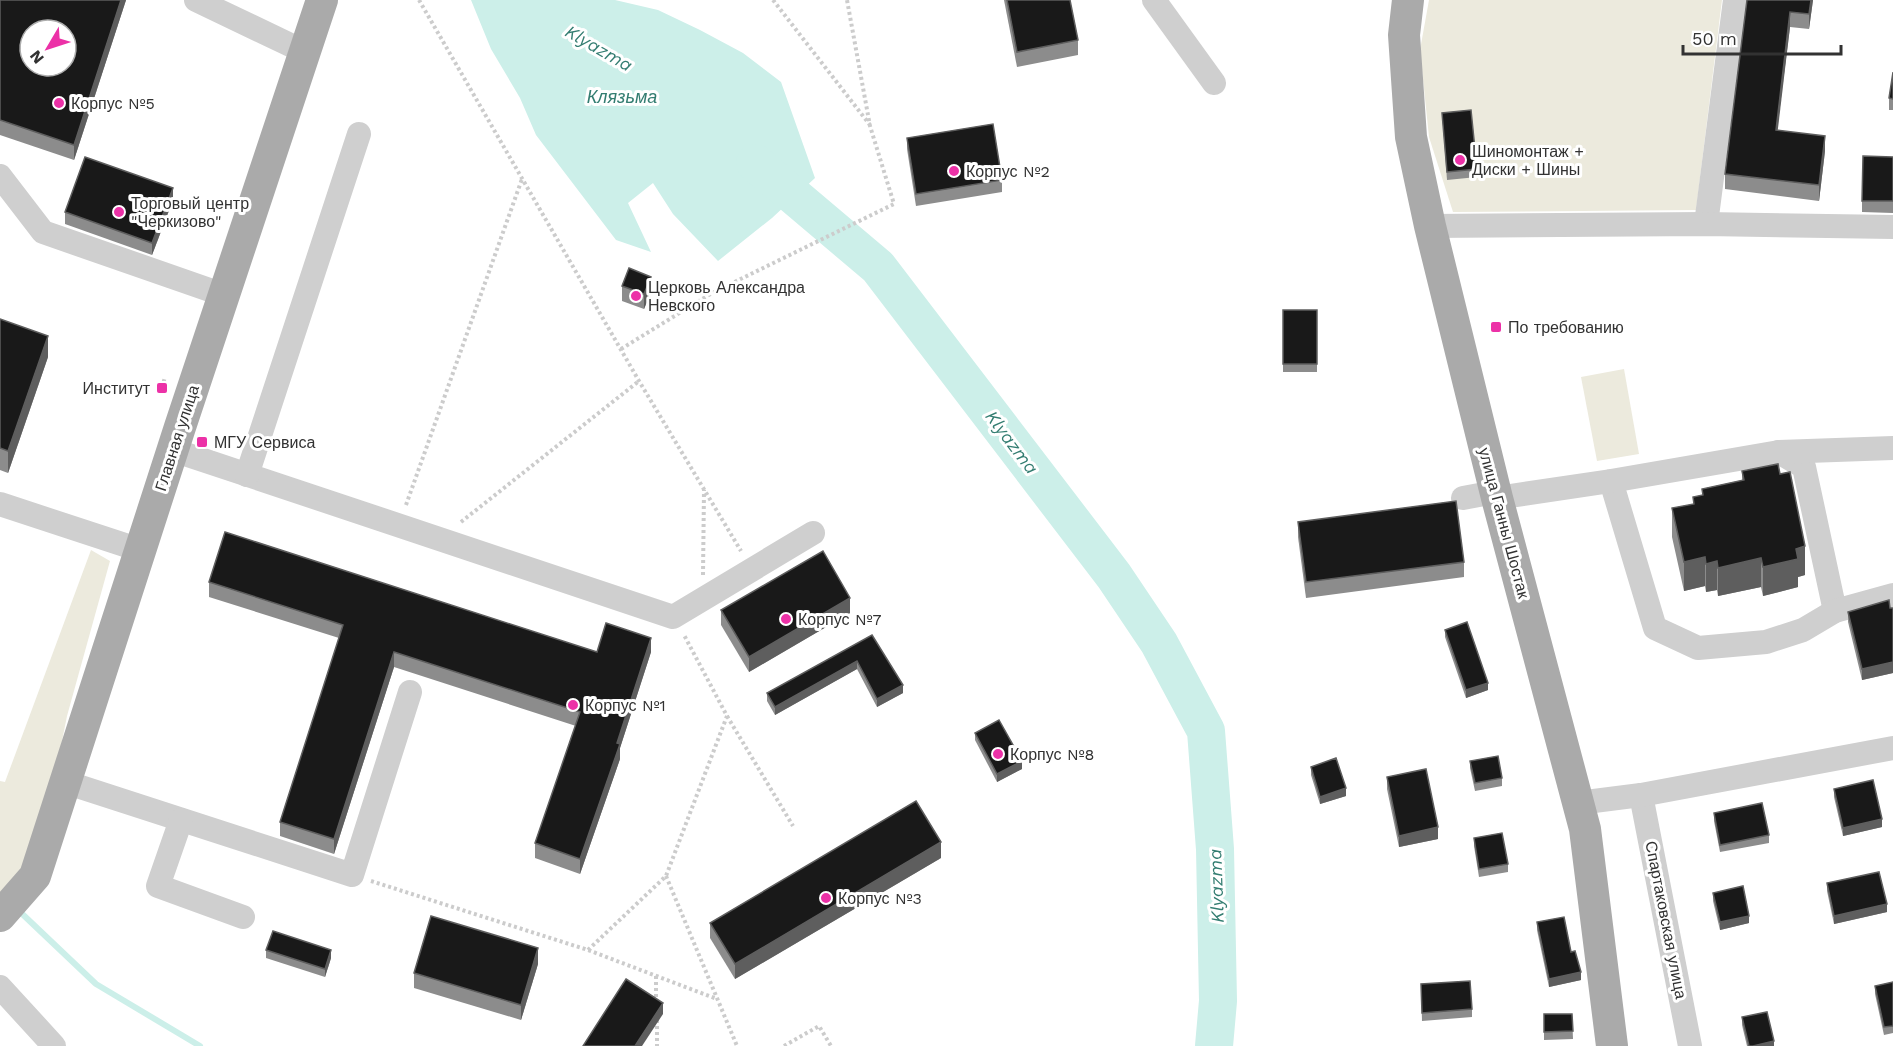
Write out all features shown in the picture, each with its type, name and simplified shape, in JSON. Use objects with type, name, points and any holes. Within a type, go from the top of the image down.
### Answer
[{"type":"main road","name":"Главная улица","points":[[17,897],[65,782],[322,0]]},
{"type":"main road","name":"улица Ганны Шостак","points":[[1408,0],[1404,35],[1412,137],[1430,226],[1496,495],[1585,829],[1612,1046]]},
{"type":"street","points":[[196,0],[303,58]]},
{"type":"street","points":[[1154,0],[1214,83]]},
{"type":"street","points":[[1706,224],[1735,0]]},
{"type":"street","points":[[266,52],[303,58]]},
{"type":"street","points":[[247,475],[359,134]]},
{"type":"street","points":[[0,176],[43,232],[226,290]]},
{"type":"street","points":[[1430,226],[1706,224],[1893,227]]},
{"type":"street","points":[[111,245],[226,290]]},
{"type":"street","points":[[1464,498],[1611,481],[1779,452],[1893,448]]},
{"type":"street","points":[[173,450],[673,617],[813,532]]},
{"type":"street","points":[[1779,452],[1804,467],[1835,611]]},
{"type":"street","points":[[1611,481],[1655,628],[1698,648],[1766,642],[1803,630],[1835,611],[1893,596]]},
{"type":"street","points":[[0,504],[140,550]]},
{"type":"street","points":[[65,782],[352,875],[410,692]]},
{"type":"street","points":[[1578,803],[1641,795],[1892,751]]},
{"type":"street","name":"Спартаковская улица","points":[[1641,795],[1690,1046]]},
{"type":"street","points":[[181,820],[158,886],[243,917]]},
{"type":"street","points":[[0,987],[54,1046]]},
{"type":"path","points":[[419,0],[639,381],[753,569]]},
{"type":"path","points":[[773,0],[870,126]]},
{"type":"path","points":[[621,349],[712,293],[894,204],[870,126],[847,0]]},
{"type":"path","points":[[399,526],[523,178]]},
{"type":"path","points":[[162,388],[165,377]]},
{"type":"path","points":[[440,539],[639,381]]},
{"type":"path","points":[[702,599],[704,489]]},
{"type":"path","points":[[673,617],[727,716],[793,826]]},
{"type":"path","points":[[588,950],[666,876],[727,716]]},
{"type":"path","points":[[352,875],[588,950],[717,999]]},
{"type":"path","points":[[666,876],[737,1046]]},
{"type":"path","points":[[656,976],[657,1046]]},
{"type":"path","points":[[784,1046],[819,1026],[831,1046]]},
{"type":"shaded area","points":[[1429,0],[1722,0],[1696,210],[1453,212],[1429,137],[1420,50]]},
{"type":"shaded area","points":[[1624,369],[1639,454],[1597,461],[1581,377]]},
{"type":"shaded area","points":[[91,550],[110,561],[67,716],[35,876],[0,916],[0,781],[5,782]]},
{"type":"water","name":"Клязьма","points":[[471,0],[615,0],[658,10],[700,30],[743,53],[781,82],[815,178],[772,218],[718,261],[673,214],[653,183],[628,203],[651,252],[616,240],[536,135],[520,98],[491,49]]},
{"type":"building","name":"Корпус №5","points":[[0,0],[121,0],[74,145],[0,120]]},
{"type":"building","points":[[1007,0],[1070,0],[1078,40],[1017,52]]},
{"type":"building","points":[[1747,0],[1811,0],[1809,14],[1790,12],[1776,130],[1825,136],[1819,185],[1725,174]]},
{"type":"building","points":[[1893,72],[1893,99],[1889,98]]},
{"type":"building","name":"Шиномонтаж + Диски + Шины","points":[[1471,110],[1477,169],[1447,172],[1442,113]]},
{"type":"building","name":"Корпус №2","points":[[993,124],[1002,180],[916,194],[907,138]]},
{"type":"building","points":[[1863,156],[1893,157],[1893,201],[1862,201]]},
{"type":"building","name":"Торговый центр \"Черкизово\"","points":[[85,157],[173,188],[152,243],[65,212]]},
{"type":"building","points":[[629,268],[651,277],[644,294],[622,286]]},
{"type":"building","points":[[1283,310],[1317,310],[1317,364],[1283,364]]},
{"type":"building","points":[[0,319],[48,336],[8,451],[0,448]]},
{"type":"building","points":[[1778,464],[1780,474],[1790,472],[1805,546],[1796,549],[1798,559],[1763,567],[1761,558],[1718,568],[1717,561],[1706,564],[1705,557],[1684,562],[1672,508],[1694,504],[1693,497],[1703,495],[1702,489],[1744,480],[1742,471]]},
{"type":"building","points":[[1456,501],[1464,562],[1306,582],[1298,522]]},
{"type":"building","name":"Корпус №1","points":[[225,532],[597,652],[606,623],[651,638],[617,743],[620,744],[580,859],[535,843],[580,712],[394,652],[334,839],[280,822],[343,625],[209,582]]},
{"type":"building","name":"Корпус №7","points":[[823,551],[850,598],[749,657],[721,610]]},
{"type":"building","points":[[1889,600],[1890,608],[1893,608],[1893,662],[1862,669],[1848,612]]},
{"type":"building","points":[[1467,622],[1488,683],[1466,690],[1445,630]]},
{"type":"building","points":[[872,635],[903,685],[877,699],[857,661],[775,707],[767,693]]},
{"type":"building","name":"Корпус №8","points":[[999,720],[1022,761],[997,774],[975,733]]},
{"type":"building","points":[[1498,756],[1502,778],[1475,783],[1470,761]]},
{"type":"building","points":[[1336,758],[1346,788],[1320,797],[1311,767]]},
{"type":"building","points":[[1426,769],[1438,827],[1399,836],[1387,777]]},
{"type":"building","points":[[1873,780],[1882,819],[1843,828],[1834,789]]},
{"type":"building","name":"Корпус №3","points":[[916,801],[941,842],[735,964],[710,923]]},
{"type":"building","points":[[1762,803],[1769,835],[1720,845],[1714,813]]},
{"type":"building","points":[[1502,833],[1508,864],[1479,869],[1474,838]]},
{"type":"building","points":[[1879,872],[1887,904],[1834,916],[1827,883]]},
{"type":"building","points":[[1743,886],[1749,916],[1720,922],[1713,893]]},
{"type":"building","points":[[431,916],[538,948],[521,1005],[414,973]]},
{"type":"building","points":[[1564,917],[1571,952],[1575,951],[1581,972],[1549,979],[1537,922]]},
{"type":"building","points":[[273,931],[331,950],[325,969],[266,950]]},
{"type":"building","points":[[626,979],[663,1003],[635,1046],[583,1046]]},
{"type":"building","points":[[1470,981],[1472,1009],[1422,1013],[1421,984]]},
{"type":"building","points":[[1893,982],[1893,1026],[1884,1027],[1875,986]]},
{"type":"building","points":[[1767,1012],[1774,1041],[1749,1046],[1742,1017]]},
{"type":"building","points":[[1544,1014],[1572,1014],[1573,1031],[1544,1032]]},
{"type":"waterway","name":"Klyazma","points":[[755,163],[878,267],[1114,576],[1159,643],[1206,731],[1215,849],[1218,1001],[1214,1046]]},
{"type":"waterway","points":[[17,909],[96,984],[200,1046]]},
{"type":"place","name":"Корпус №5","points":[[59,103]]},
{"type":"place","name":"Шиномонтаж + Диски + Шины","points":[[1460,160]]},
{"type":"place","name":"Корпус №2","points":[[954,171]]},
{"type":"place","name":"Торговый центр \"Черкизово\"","points":[[119,212]]},
{"type":"place","name":"Церковь Александра Невского","points":[[636,296]]},
{"type":"place","name":"По требованию","points":[[1496,327]]},
{"type":"place","name":"Институт","points":[[162,388]]},
{"type":"place","name":"МГУ Сервиса","points":[[202,442]]},
{"type":"place","name":"Корпус №7","points":[[786,619]]},
{"type":"place","name":"Корпус №1","points":[[573,705]]},
{"type":"place","name":"Корпус №8","points":[[998,754]]},
{"type":"place","name":"Корпус №3","points":[[826,898]]}]
